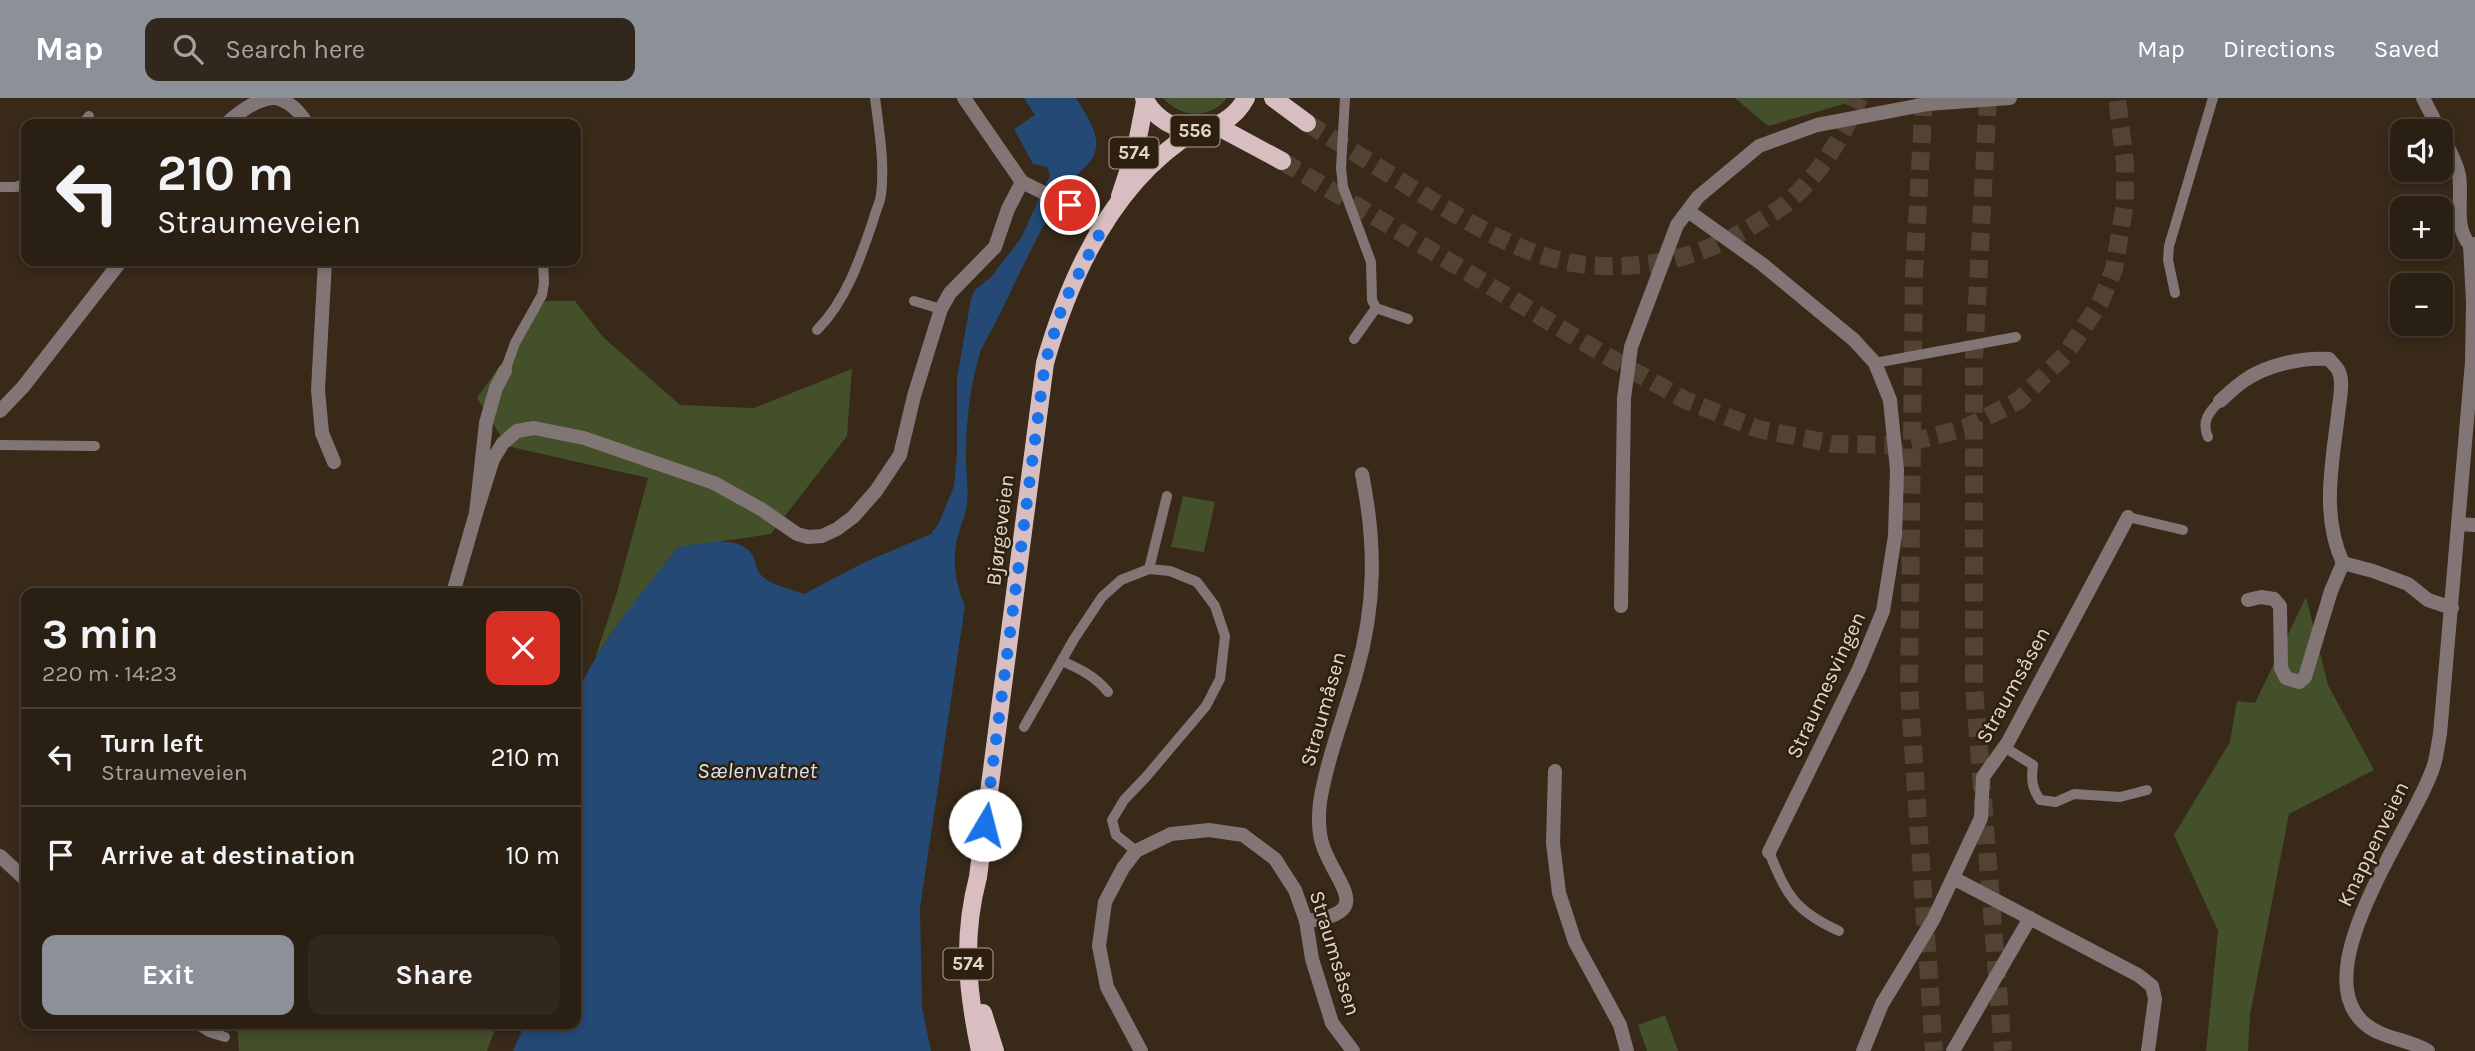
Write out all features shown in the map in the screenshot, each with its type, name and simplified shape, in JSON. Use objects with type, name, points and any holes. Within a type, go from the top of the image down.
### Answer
[{"type":"main road","name":"556","points":[[1145,100],[1154,113],[1166,123],[1195,131],[1217,127],[1238,111],[1246,98]]},
{"type":"main road","points":[[1273,98],[1307,123]]},
{"type":"main road","name":"574","points":[[1117,203],[1136,148],[1145,100]]},
{"type":"main road","points":[[1217,127],[1282,161]]},
{"type":"main road","name":"574","points":[[1117,203],[1174,143],[1195,131]]},
{"type":"main road","name":"Bjørgeveien","points":[[995,1051],[984,1016],[979,980],[976,938],[978,877],[1045,363],[1063,304],[1117,203]]},
{"type":"main road","name":"Bjørgeveien","points":[[978,877],[967,934],[972,1004],[980,1051]]},
{"type":"street","points":[[232,119],[264,99],[273,98],[286,101],[304,119]]},
{"type":"street","points":[[964,98],[1022,182],[1059,200],[1101,231]]},
{"type":"street","points":[[1621,606],[1624,398],[1631,347],[1677,225],[1698,197],[1759,146],[1882,104],[1927,104],[2010,98]]},
{"type":"street","name":"Knappenveien","points":[[2423,98],[2434,119]]},
{"type":"street","name":"Knappenveien","points":[[2428,1051],[2419,1045],[2379,1034],[2363,1023],[2351,1006],[2345,984],[2347,959],[2361,914],[2434,766],[2440,734],[2472,362],[2473,245],[2462,236],[2459,177],[2453,157]]},
{"type":"street","points":[[454,588],[493,459],[503,443],[517,431],[534,428],[584,438],[690,474],[733,492],[797,534],[808,537],[822,536],[837,529],[853,517],[876,491],[900,455],[914,396],[941,309],[950,293],[995,247],[1008,209],[1022,182]]},
{"type":"street","name":"Straumesvingen","points":[[1688,211],[1762,264],[1854,340],[1875,363],[1890,400],[1897,470],[1895,536],[1883,611],[1859,669],[1769,852]]},
{"type":"street","points":[[0,411],[23,387],[117,266]]},
{"type":"street","points":[[325,266],[318,390],[322,433],[334,462]]},
{"type":"street","points":[[2220,401],[2245,380],[2279,365],[2314,358],[2329,359],[2339,371],[2340,394],[2331,474],[2330,523],[2335,546],[2343,563],[2331,591],[2305,677],[2299,682],[2286,678],[2281,668],[2280,606],[2274,598],[2248,600]]},
{"type":"street","points":[[476,513],[486,423],[496,388],[505,371]]},
{"type":"street","name":"Straumåsen","points":[[1306,921],[1327,919],[1340,914],[1347,901],[1346,889],[1324,850],[1319,834],[1318,814],[1370,611],[1374,562],[1371,515],[1362,474]]},
{"type":"street","name":"Straumsåsen","points":[[1863,1051],[1882,1004],[1933,920],[1981,818],[1983,777],[2004,747],[2128,517]]},
{"type":"street","points":[[2458,524],[2475,525]]},
{"type":"street","points":[[2343,563],[2373,570],[2408,584],[2428,600],[2452,608]]},
{"type":"street","points":[[1555,771],[1553,843],[1559,894],[1575,942],[1620,1025],[1627,1051]]},
{"type":"street","name":"Straumsåsen","points":[[1136,851],[1171,834],[1209,830],[1243,835],[1275,859],[1295,890],[1306,921],[1312,959],[1332,1024],[1353,1051]]},
{"type":"street","points":[[1136,851],[1123,868],[1105,902],[1099,946],[1107,988],[1141,1051]]},
{"type":"street","points":[[0,856],[21,875]]},
{"type":"street","points":[[1953,878],[2138,975],[2152,986],[2155,999],[2148,1051]]},
{"type":"street","points":[[1953,1051],[2030,918]]},
{"type":"lane","points":[[817,330],[841,301],[865,245],[881,195],[876,98]]},
{"type":"lane","points":[[1345,98],[1341,169],[1343,187],[1371,262],[1372,300],[1376,308],[1408,320]]},
{"type":"lane","points":[[2175,293],[2168,260],[2169,246],[2213,98]]},
{"type":"lane","points":[[0,187],[21,185]]},
{"type":"lane","points":[[505,371],[514,343],[542,295],[543,266]]},
{"type":"lane","points":[[914,301],[941,309]]},
{"type":"lane","points":[[1354,338],[1376,308]]},
{"type":"lane","points":[[1875,363],[2015,337]]},
{"type":"lane","points":[[2208,437],[2204,426],[2206,418],[2220,401]]},
{"type":"lane","points":[[0,444],[95,446]]},
{"type":"lane","points":[[1149,569],[1167,496]]},
{"type":"lane","points":[[2128,517],[2183,530]]},
{"type":"lane","points":[[1024,727],[1102,597],[1121,580],[1149,569],[1170,571],[1196,582],[1215,606],[1225,636],[1220,679],[1206,706],[1124,800],[1112,820],[1116,835],[1136,851]]},
{"type":"lane","points":[[1062,661],[1090,674],[1108,692]]},
{"type":"lane","points":[[2004,747],[2033,765],[2031,780],[2040,800],[2056,802],[2074,794],[2120,797],[2147,790]]},
{"type":"lane","points":[[1769,852],[1785,891],[1814,920],[1839,931]]},
{"type":"lane","points":[[204,1029],[225,1037]]},
{"type":"green space","points":[[1163,98],[1227,98],[1212,110],[1195,114],[1178,110]]},
{"type":"green space","points":[[1735,98],[1865,98],[1768,126]]},
{"type":"green space","points":[[545,301],[575,301],[603,337],[680,405],[754,408],[852,369],[847,436],[771,534],[677,548],[595,658],[617,592],[648,478],[507,446],[477,398]]},
{"type":"green space","points":[[1183,496],[1215,502],[1204,552],[1171,547]]},
{"type":"green space","points":[[2306,597],[2328,685],[2374,770],[2289,814],[2250,1015],[2248,1051],[2206,1051],[2218,931],[2174,835],[2230,742],[2237,701],[2255,703]]},
{"type":"green space","points":[[1665,1015],[1678,1051],[1647,1051],[1638,1025]]},
{"type":"green space","points":[[237,1029],[495,1029],[487,1051],[239,1051]]},
{"type":"water","name":"Sælenvatnet","points":[[1024,98],[1076,98],[1091,124],[1096,145],[1092,158],[1065,188],[1040,232],[981,350],[972,385],[966,454],[967,505],[955,560],[965,606],[920,908],[922,1007],[931,1051],[513,1051],[523,1029],[581,1029],[581,685],[585,676],[635,601],[677,548],[716,542],[745,547],[763,577],[804,594],[865,562],[931,534],[939,523],[954,486],[957,455],[957,378],[971,299],[975,290],[991,277],[1021,238],[1050,175],[1047,167],[1033,164],[1014,129],[1035,115]]},
{"type":"tunnel","points":[[1307,123],[1453,213],[1515,245],[1557,260],[1624,266],[1669,260],[1712,247],[1779,209],[1818,170],[1845,128],[1859,98]]},
{"type":"tunnel","points":[[1924,98],[1914,275],[1909,689],[1934,1051]]},
{"type":"tunnel","points":[[1988,98],[1974,358],[1974,687],[2003,1051]]},
{"type":"tunnel","points":[[1282,161],[1605,355],[1685,400],[1758,429],[1834,444],[1900,445],[1965,428],[2018,401],[2065,355],[2100,303],[2114,269],[2125,203],[2125,163],[2117,98]]},
{"type":"route","points":[[985,825],[1045,363],[1063,304],[1101,231],[1070,205]]}]
